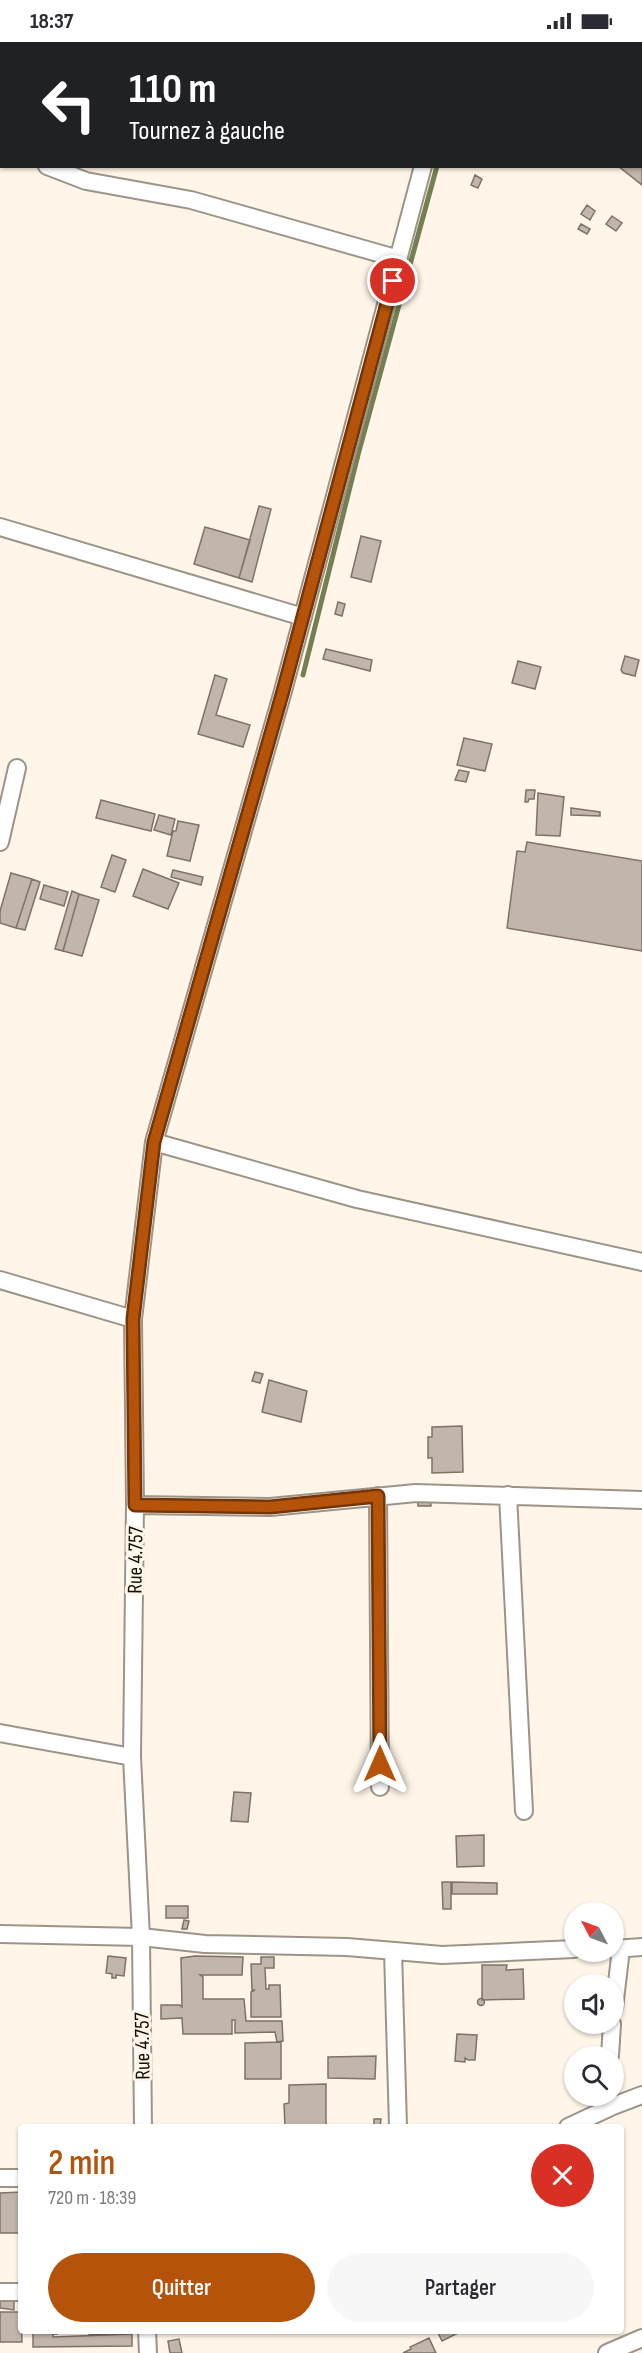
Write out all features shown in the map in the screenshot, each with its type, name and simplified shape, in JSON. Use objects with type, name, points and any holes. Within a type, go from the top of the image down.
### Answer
[{"type":"street","points":[[52,168],[86,181],[190,200],[399,259]]},
{"type":"street","name":"Rue 4.757","points":[[143,2124],[141,1936],[132,1758],[135,1505],[133,1319],[154,1142],[303,616],[422,168]]},
{"type":"street","points":[[0,527],[303,616]]},
{"type":"street","points":[[0,842],[17,768]]},
{"type":"street","points":[[154,1142],[357,1199],[642,1262]]},
{"type":"street","points":[[0,1280],[133,1319]]},
{"type":"street","points":[[135,1505],[270,1507],[416,1493],[642,1500]]},
{"type":"street","points":[[378,1496],[380,1787]]},
{"type":"street","points":[[508,1496],[524,1811]]},
{"type":"street","points":[[0,1733],[132,1758]]},
{"type":"street","points":[[0,1934],[141,1936],[205,1944],[347,1947],[442,1955],[564,1949]]},
{"type":"street","points":[[624,1948],[642,1947]]},
{"type":"street","points":[[393,1951],[398,2124]]},
{"type":"street","points":[[624,2099],[642,2095]]},
{"type":"street","points":[[573,2124],[604,2106]]},
{"type":"street","points":[[0,2178],[18,2178]]},
{"type":"street","points":[[0,2292],[18,2292]]},
{"type":"street","points":[[147,2334],[148,2353]]},
{"type":"street","points":[[607,2353],[637,2345]]},
{"type":"building","points":[[621,168],[642,168],[642,185]]},
{"type":"building","points":[[475,175],[482,179],[478,188],[471,185]]},
{"type":"building","points":[[587,205],[595,211],[590,220],[581,214]]},
{"type":"building","points":[[612,216],[622,223],[616,231],[606,224]]},
{"type":"building","points":[[581,224],[590,229],[587,234],[578,229]]},
{"type":"building","points":[[259,506],[271,509],[252,582],[239,578]]},
{"type":"building","points":[[205,527],[250,540],[239,578],[194,564]]},
{"type":"building","points":[[361,536],[381,541],[371,582],[351,577]]},
{"type":"building","points":[[338,602],[345,604],[342,616],[335,614]]},
{"type":"building","points":[[326,649],[372,660],[370,671],[323,659]]},
{"type":"building","points":[[625,656],[639,660],[635,676],[623,673],[621,670]]},
{"type":"building","points":[[518,661],[541,667],[535,689],[512,683]]},
{"type":"building","points":[[215,675],[227,679],[216,715],[250,725],[243,747],[198,734]]},
{"type":"building","points":[[464,738],[492,744],[485,771],[457,765]]},
{"type":"building","points":[[459,770],[469,772],[466,782],[455,780]]},
{"type":"building","points":[[526,790],[535,790],[534,799],[529,799],[528,802],[525,802]]},
{"type":"building","points":[[538,793],[564,797],[560,836],[536,835]]},
{"type":"building","points":[[101,800],[155,814],[151,831],[96,818]]},
{"type":"building","points":[[571,808],[600,812],[600,816],[571,815]]},
{"type":"building","points":[[159,815],[175,819],[171,835],[154,830]]},
{"type":"building","points":[[178,821],[199,825],[190,861],[167,856]]},
{"type":"building","points":[[527,842],[642,861],[642,951],[507,928],[517,851],[525,852]]},
{"type":"building","points":[[112,855],[126,860],[115,892],[101,887]]},
{"type":"building","points":[[143,869],[179,883],[168,909],[133,896]]},
{"type":"building","points":[[173,870],[203,877],[201,885],[171,877]]},
{"type":"building","points":[[11,873],[32,879],[16,928],[0,923],[0,911]]},
{"type":"building","points":[[32,879],[40,882],[25,930],[16,928]]},
{"type":"building","points":[[44,885],[68,892],[64,906],[40,899]]},
{"type":"building","points":[[72,891],[79,894],[63,951],[55,949]]},
{"type":"building","points":[[79,894],[99,900],[82,956],[63,951]]},
{"type":"building","points":[[255,1372],[263,1374],[260,1383],[252,1381]]},
{"type":"building","points":[[269,1380],[307,1391],[301,1422],[262,1412]]},
{"type":"building","points":[[462,1426],[463,1472],[432,1473],[432,1458],[428,1458],[428,1437],[432,1437],[432,1427]]},
{"type":"building","points":[[430,1495],[431,1506],[418,1506],[417,1497]]},
{"type":"building","points":[[234,1792],[251,1793],[248,1822],[231,1821]]},
{"type":"building","points":[[484,1835],[484,1866],[457,1867],[456,1836]]},
{"type":"building","points":[[442,1882],[451,1882],[451,1909],[443,1909]]},
{"type":"building","points":[[452,1882],[497,1883],[497,1894],[452,1894]]},
{"type":"building","points":[[166,1906],[188,1906],[188,1918],[166,1918]]},
{"type":"building","points":[[184,1920],[189,1921],[187,1929],[182,1929]]},
{"type":"building","points":[[108,1956],[126,1958],[124,1976],[116,1975],[116,1978],[112,1978],[112,1974],[106,1973]]},
{"type":"building","points":[[243,1957],[242,1975],[200,1975],[203,1977],[203,1999],[244,1999],[246,2021],[282,2021],[283,2041],[277,2042],[275,2032],[235,2033],[235,2020],[232,2020],[232,2034],[183,2034],[182,2018],[161,2019],[161,2005],[180,2005],[182,2007],[181,1958]]},
{"type":"building","points":[[261,1957],[274,1957],[274,1968],[265,1968],[266,1989],[269,1989],[269,1985],[280,1985],[281,2017],[251,2017],[251,1992],[255,1990],[252,1990],[251,1964],[261,1964]]},
{"type":"building","points":[[482,1965],[507,1965],[506,1970],[523,1969],[524,1999],[482,2000]]},
{"type":"building","points":[[481,1999],[484,2002],[481,2005],[478,2002]]},
{"type":"building","points":[[457,2034],[477,2035],[475,2060],[465,2058],[465,2062],[455,2061]]},
{"type":"building","points":[[281,2042],[281,2079],[245,2079],[245,2043]]},
{"type":"building","points":[[376,2056],[375,2079],[328,2078],[328,2057]]},
{"type":"building","points":[[326,2084],[326,2124],[285,2124],[284,2104],[289,2103],[289,2085]]},
{"type":"building","points":[[374,2119],[381,2119],[380,2124],[374,2124]]},
{"type":"building","points":[[18,2192],[18,2233],[0,2233],[0,2193]]},
{"type":"building","points":[[14,2298],[14,2310],[0,2308],[0,2299]]},
{"type":"building","points":[[0,2312],[18,2312],[18,2334],[22,2334],[22,2342],[0,2342]]},
{"type":"building","points":[[33,2334],[53,2334],[53,2337],[132,2334],[132,2346],[33,2347]]},
{"type":"building","points":[[438,2334],[456,2334],[442,2341]]},
{"type":"building","points":[[429,2338],[436,2353],[403,2353],[411,2349],[410,2347]]},
{"type":"building","points":[[179,2339],[182,2353],[170,2353],[168,2341]]},
{"type":"waterway","points":[[303,675],[359,451],[436,168]]},
{"type":"route","points":[[380,1764],[378,1496],[270,1507],[135,1505],[133,1319],[154,1142],[283,691],[393,281]]}]
